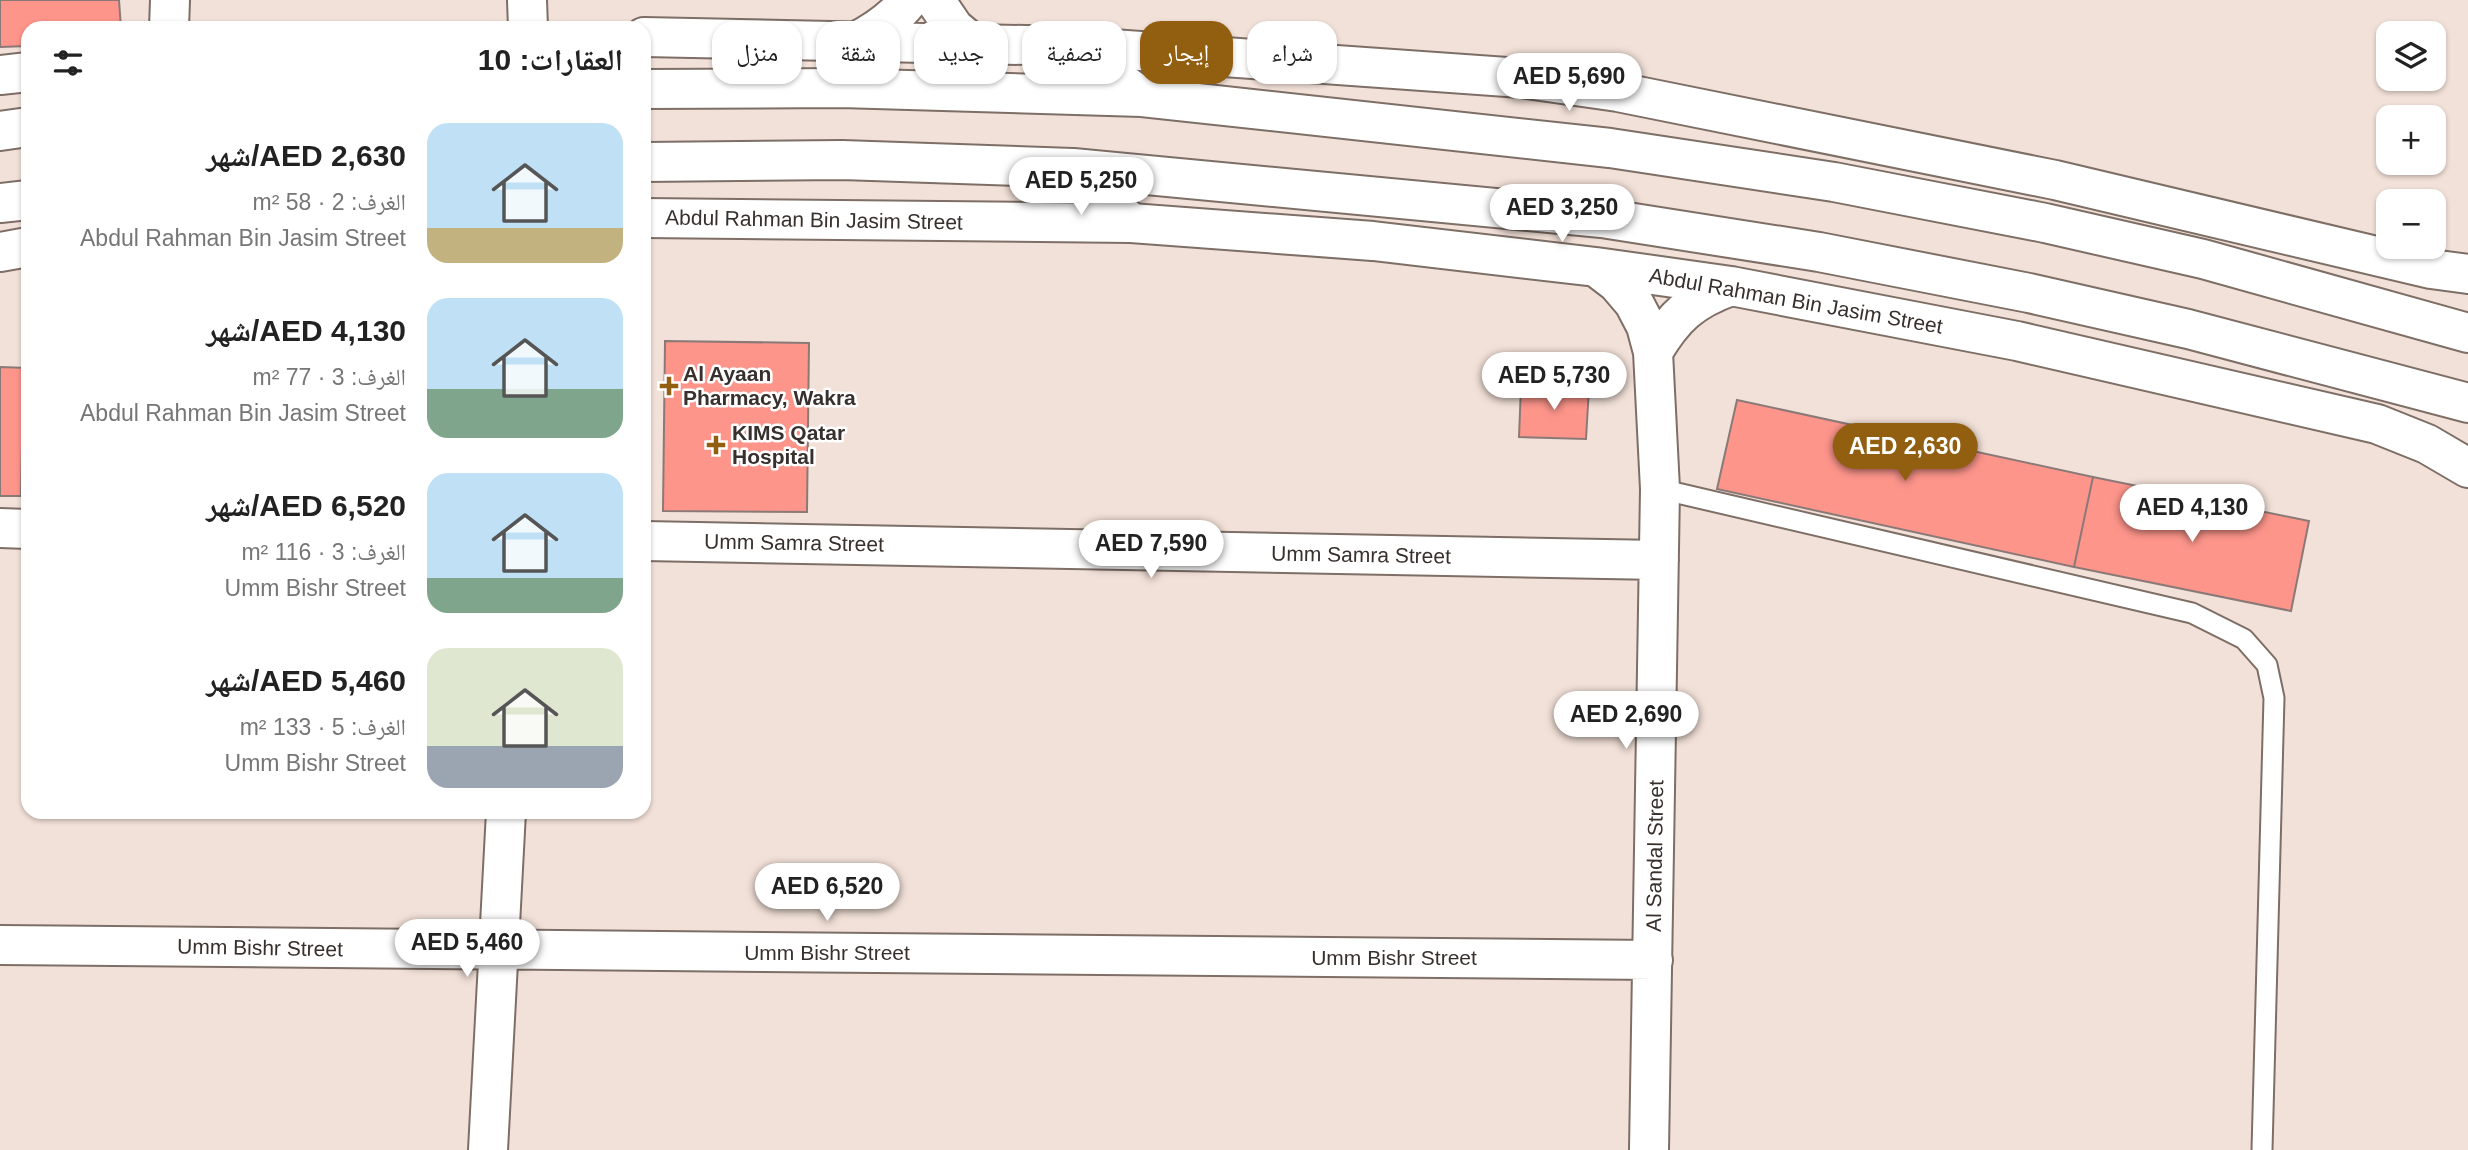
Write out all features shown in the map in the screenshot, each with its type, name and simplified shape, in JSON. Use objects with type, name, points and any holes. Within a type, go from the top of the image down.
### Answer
[{"type":"street","points":[[169,21],[170,0]]},
{"type":"street","points":[[527,0],[528,21]]},
{"type":"street","points":[[889,21],[909,0]]},
{"type":"street","points":[[935,0],[949,21]]},
{"type":"street","points":[[651,37],[816,41]]},
{"type":"street","points":[[1126,50],[1521,78],[1618,92],[2055,180],[2431,269],[2468,274]]},
{"type":"street","points":[[0,75],[21,73]]},
{"type":"street","points":[[1124,84],[1142,97]]},
{"type":"street","points":[[651,89],[841,88],[1142,97],[1610,148],[1834,182],[2045,223],[2203,259],[2468,333]]},
{"type":"street","points":[[0,131],[21,129]]},
{"type":"street","points":[[651,162],[842,160],[1073,169],[1602,218],[1818,252],[2029,293],[2188,329],[2468,404]]},
{"type":"street","points":[[1073,169],[1131,223]]},
{"type":"street","points":[[0,203],[21,201]]},
{"type":"street","name":"Abdul Rahman Bin Jasim Street","points":[[651,218],[1131,223],[1373,241],[1596,267],[1731,286],[2018,341],[2377,424],[2427,444],[2468,468]]},
{"type":"street","points":[[0,252],[21,248]]},
{"type":"street","name":"Al Sandal Street","points":[[1596,267],[1617,283],[1634,303],[1646,326],[1653,352],[1660,489],[1649,1150]]},
{"type":"street","points":[[1653,352],[1684,309],[1707,295],[1731,286]]},
{"type":"street","points":[[0,528],[21,529]]},
{"type":"street","name":"Umm Samra Street","points":[[651,541],[1659,560]]},
{"type":"street","points":[[488,1150],[506,819]]},
{"type":"street","name":"Umm Bishr Street","points":[[0,945],[1653,960]]},
{"type":"lane","points":[[1660,489],[2192,613],[2244,639],[2267,665],[2274,698],[2262,1150]]},
{"type":"building","points":[[0,0],[119,0],[120,21],[21,21],[21,46],[0,47]]},
{"type":"building","points":[[665,341],[809,343],[807,512],[663,511]]},
{"type":"building","points":[[0,367],[21,368],[21,496],[0,496]]},
{"type":"building","points":[[1521,386],[1589,388],[1586,439],[1519,437]]},
{"type":"building","points":[[1737,400],[2093,477],[2074,567],[1717,489]]},
{"type":"building","points":[[2093,477],[2309,521],[2291,611],[2074,567]]},
{"type":"place","name":"Al Ayaan Pharmacy, Wakra","points":[[669,386]]},
{"type":"place","name":"KIMS Qatar Hospital","points":[[716,445]]}]
